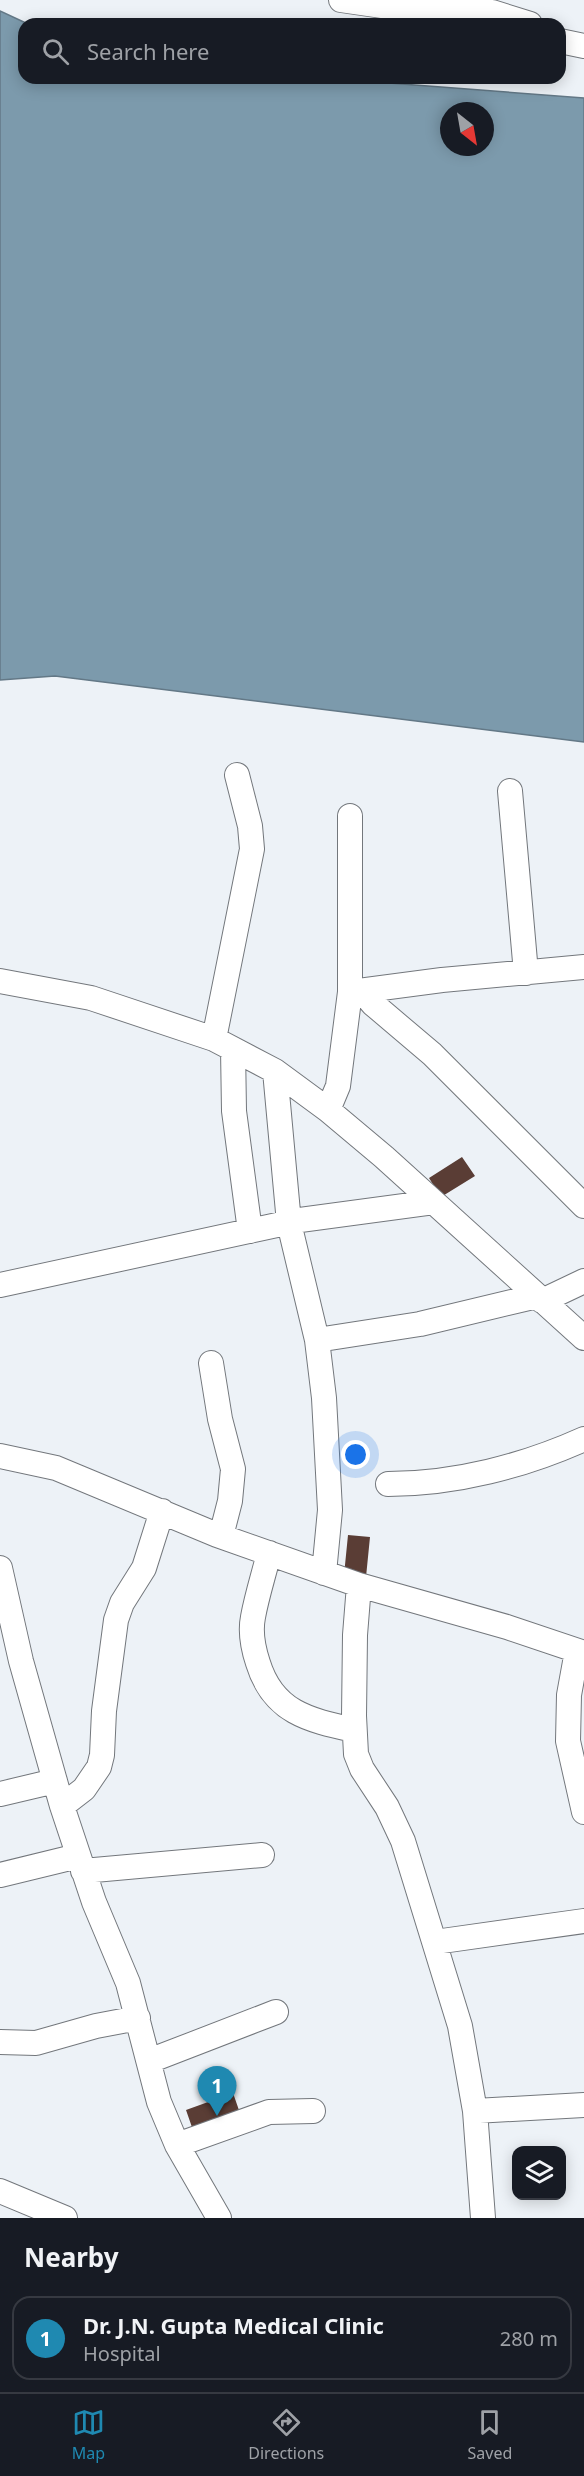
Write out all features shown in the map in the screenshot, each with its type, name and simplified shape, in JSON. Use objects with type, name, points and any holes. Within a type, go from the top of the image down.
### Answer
[{"type":"street","points":[[341,0],[403,9],[492,12],[511,18]]},
{"type":"street","points":[[566,42],[584,46]]},
{"type":"street","points":[[237,775],[250,826],[252,849],[224,1044],[250,1231]]},
{"type":"street","points":[[510,791],[526,973]]},
{"type":"street","points":[[327,1110],[338,1086],[356,991],[350,816]]},
{"type":"street","points":[[356,991],[442,980],[584,967]]},
{"type":"street","points":[[0,981],[91,998],[224,1044],[276,1071],[327,1110],[434,1202],[584,1338]]},
{"type":"street","points":[[356,991],[432,1054],[584,1206]]},
{"type":"street","points":[[276,1071],[289,1223],[316,1340],[324,1398],[330,1510],[324,1573]]},
{"type":"street","points":[[0,1285],[289,1223],[434,1202]]},
{"type":"street","points":[[316,1340],[420,1324],[540,1299],[584,1281]]},
{"type":"street","points":[[211,1363],[220,1419],[233,1469],[233,1483],[222,1536]]},
{"type":"street","points":[[388,1484],[425,1484],[459,1478],[542,1456],[584,1439]]},
{"type":"street","points":[[0,1456],[56,1468],[222,1536],[359,1585],[507,1627],[580,1652],[569,1695],[568,1741],[584,1812]]},
{"type":"street","points":[[62,1806],[84,1789],[99,1767],[116,1620],[125,1597],[144,1568],[162,1511]]},
{"type":"street","points":[[270,1553],[252,1618],[256,1658],[268,1687],[281,1703],[297,1713],[314,1720],[354,1730]]},
{"type":"street","points":[[0,1568],[21,1661],[62,1806],[80,1863],[128,1983],[159,2102],[177,2145],[219,2218]]},
{"type":"street","points":[[359,1585],[355,1635],[356,1754],[362,1769],[387,1807],[403,1841],[460,2026],[474,2111],[483,2218]]},
{"type":"street","points":[[0,1794],[55,1781]]},
{"type":"street","points":[[0,1875],[80,1863],[262,1855]]},
{"type":"street","points":[[435,1942],[584,1921]]},
{"type":"street","points":[[148,2061],[276,2012]]},
{"type":"street","points":[[0,2042],[46,2041],[96,2026],[138,2018]]},
{"type":"street","points":[[474,2111],[584,2105]]},
{"type":"street","points":[[177,2145],[268,2112],[313,2111]]},
{"type":"street","points":[[0,2191],[65,2218]]},
{"type":"water","points":[[0,11],[18,19],[18,84],[401,84],[584,98],[584,742],[55,676],[0,680]]},
{"type":"building","points":[[462,1157],[475,1176],[441,1197],[429,1178]]},
{"type":"building","points":[[348,1535],[370,1537],[366,1577],[344,1575]]},
{"type":"building","points":[[233,2093],[241,2116],[194,2133],[186,2110]]},
{"type":"place","name":"Dr. J.N. Gupta Medical Clinic","points":[[217,2116]]}]
